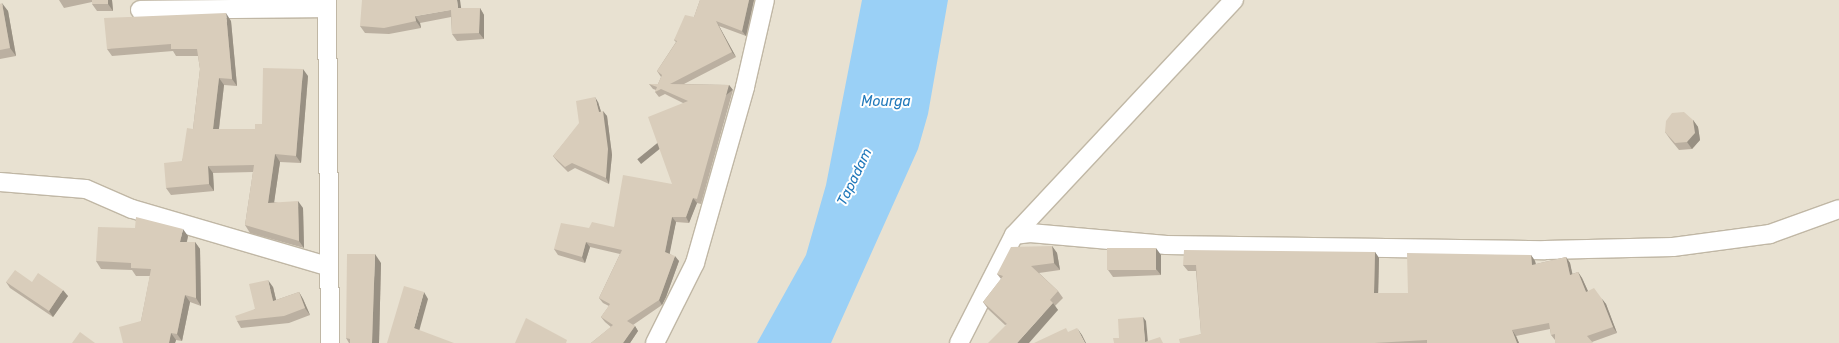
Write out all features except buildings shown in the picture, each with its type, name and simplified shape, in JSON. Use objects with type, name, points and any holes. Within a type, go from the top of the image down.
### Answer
[{"type":"street","points":[[655,343],[695,263],[745,87],[765,0]]},
{"type":"street","points":[[959,343],[1014,236],[1234,0]]},
{"type":"street","points":[[140,10],[326,4],[327,266],[330,343]]},
{"type":"street","points":[[0,182],[86,189],[132,209],[327,266]]},
{"type":"street","points":[[1014,236],[1030,233],[1166,245],[1537,250],[1673,247],[1770,234],[1839,209]]},
{"type":"shaded area","points":[[0,0],[1839,0],[1839,343],[0,343]]},
{"type":"water","name":"Mourga","points":[[862,0],[948,0],[928,114],[918,149],[831,343],[757,343],[806,255],[826,185]]},
{"type":"water label","name":"Tapadam","points":[[855,177]]}]
